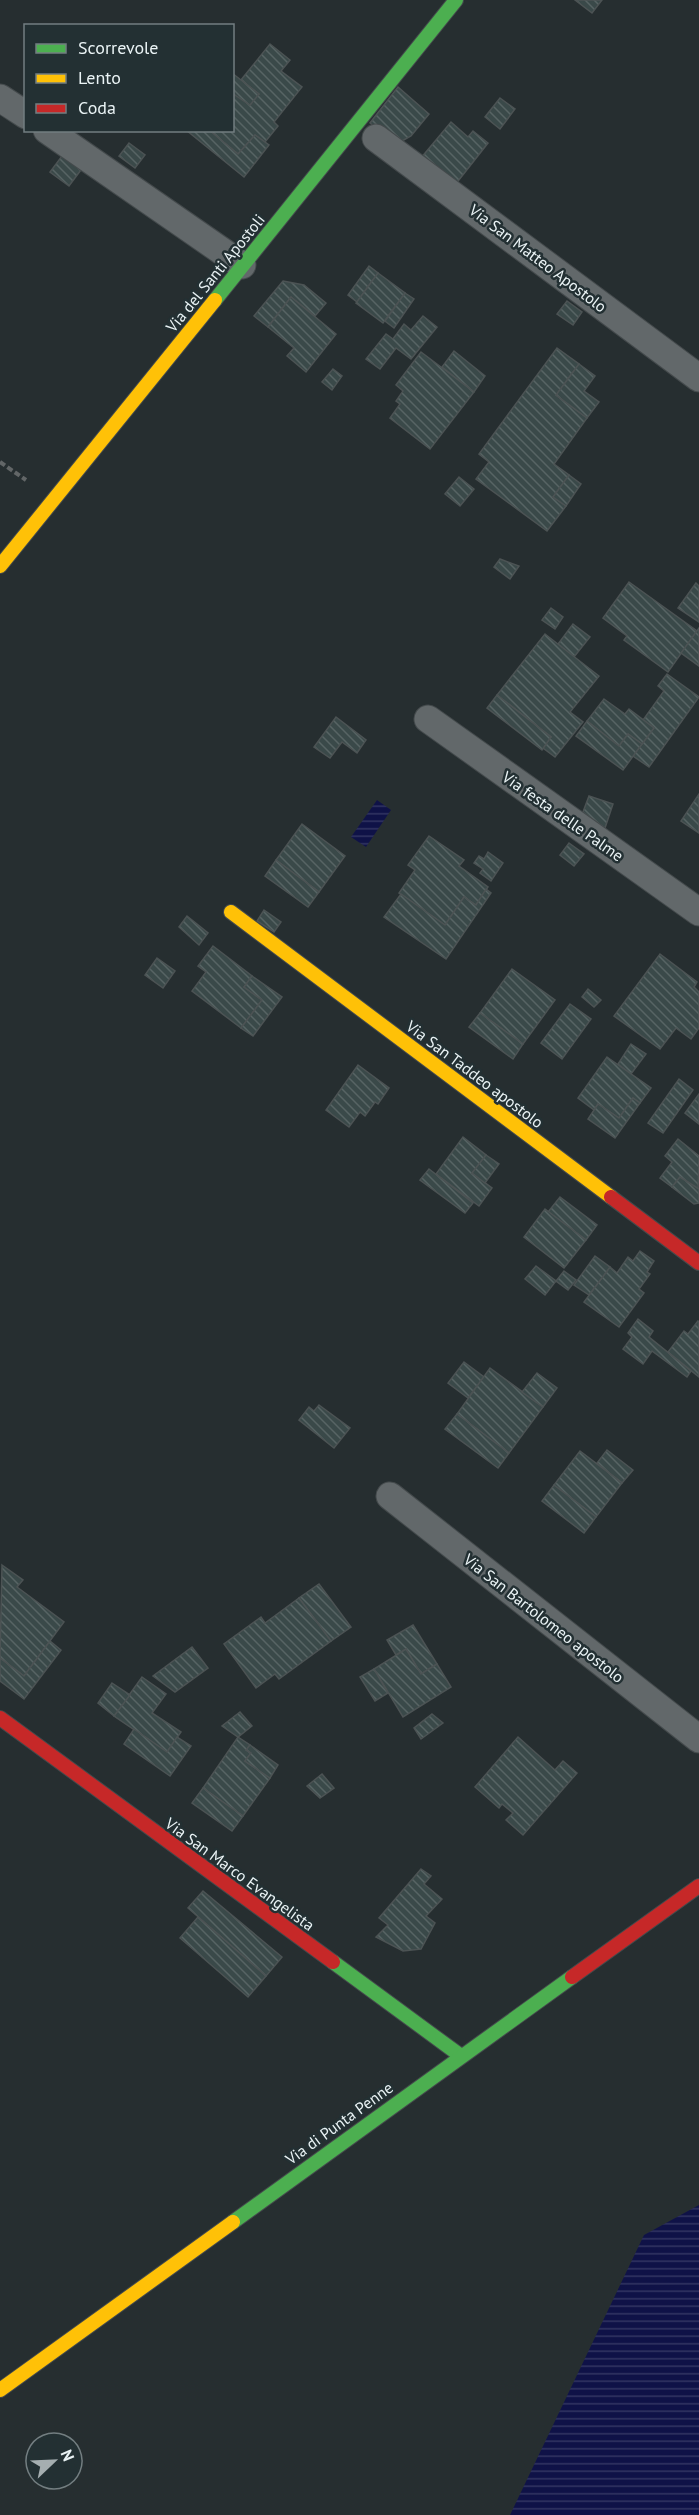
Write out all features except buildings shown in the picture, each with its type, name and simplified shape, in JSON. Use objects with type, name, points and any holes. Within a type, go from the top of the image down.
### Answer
[{"type":"street","name":"Via del Santi Apostoli","points":[[0,566],[456,0]]},
{"type":"street","points":[[0,98],[24,114]]},
{"type":"street","points":[[50,132],[242,265]]},
{"type":"street","name":"Via San Matteo Apostolo","points":[[376,138],[699,378]]},
{"type":"street","name":"Via festa delle Palme","points":[[428,719],[699,912]]},
{"type":"street","name":"Via San Taddeo apostolo","points":[[231,912],[699,1263]]},
{"type":"street","name":"Via San Bartolomeo apostolo","points":[[390,1496],[699,1739]]},
{"type":"street","name":"Via San Marco Evangelista","points":[[0,1718],[461,2056]]},
{"type":"street","name":"Via di Punta Penne","points":[[0,2390],[699,1886]]},
{"type":"shaded area","points":[[377,800],[391,810],[366,847],[351,837]]},
{"type":"shaded area","points":[[699,2205],[699,2515],[510,2515],[644,2235]]},
{"type":"traffic: fast","points":[[215,300],[456,0]]},
{"type":"traffic: fast","points":[[333,1962],[461,2056]]},
{"type":"traffic: fast","points":[[233,2222],[572,1977]]},
{"type":"traffic: slow","points":[[0,566],[215,300]]},
{"type":"traffic: slow","points":[[231,912],[611,1197]]},
{"type":"traffic: slow","points":[[0,2390],[233,2222]]},
{"type":"traffic: jam","points":[[611,1197],[699,1263]]},
{"type":"traffic: jam","points":[[0,1718],[333,1962]]},
{"type":"traffic: jam","points":[[572,1977],[699,1886]]}]
